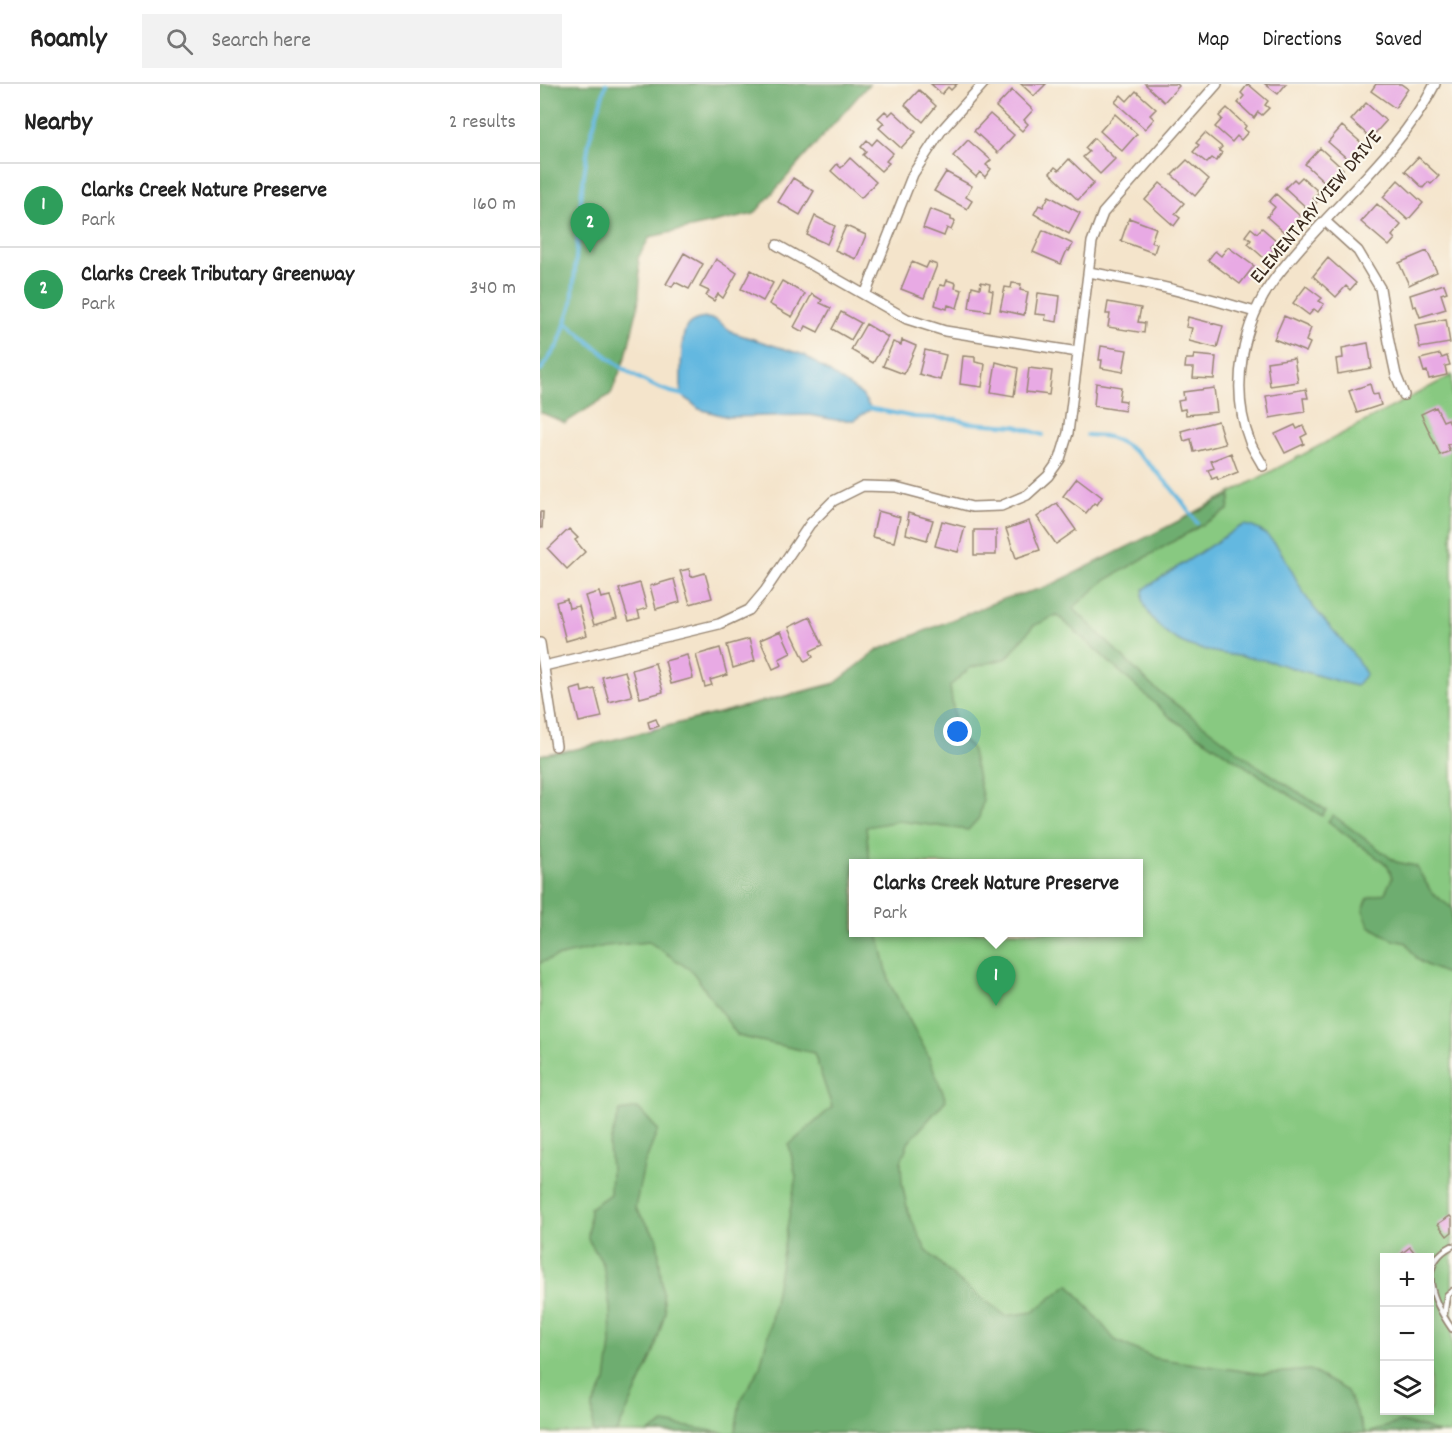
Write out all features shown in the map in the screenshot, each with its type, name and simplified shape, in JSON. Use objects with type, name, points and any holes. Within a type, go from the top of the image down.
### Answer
[{"type":"street","points":[[865,295],[913,174],[941,131],[983,84]]},
{"type":"street","points":[[544,666],[719,624],[748,610],[765,591],[810,524],[833,501],[863,486],[896,487],[972,507],[1001,506],[1027,495],[1048,476],[1060,459],[1068,433],[1092,242],[1103,213],[1217,84]]},
{"type":"street","name":"ELEMENTARY VIEW DRIVE","points":[[1263,466],[1250,442],[1240,385],[1242,351],[1255,312],[1275,278],[1412,124],[1435,84]]},
{"type":"street","points":[[1325,221],[1358,251],[1380,288],[1391,353],[1404,395]]},
{"type":"street","points":[[777,245],[907,319],[945,331],[1078,352]]},
{"type":"street","points":[[1089,272],[1184,291],[1255,312]]},
{"type":"street","points":[[540,643],[556,746]]},
{"type":"lane","points":[[1452,1246],[1440,1252],[1431,1268],[1431,1285],[1452,1329]]},
{"type":"lane","points":[[1444,1316],[1447,1295],[1452,1291]]},
{"type":"green space","points":[[540,84],[869,84],[754,214],[650,237],[638,258],[640,281],[638,307],[626,356],[611,394],[565,423],[540,412]]},
{"type":"green space","points":[[1452,375],[1452,1433],[540,1433],[540,755],[577,749],[910,664]]},
{"type":"green space","points":[[1231,495],[1228,510],[1104,581],[1073,608],[1152,686],[1259,767],[1326,810],[1322,816],[1171,718],[1057,615],[1033,626],[1007,658],[970,668],[950,686],[957,736],[971,747],[983,800],[979,818],[968,830],[899,821],[866,827],[870,859],[849,859],[849,937],[879,937],[890,984],[927,1053],[946,1100],[908,1143],[901,1162],[902,1183],[908,1212],[926,1250],[955,1278],[1006,1316],[1033,1312],[1069,1284],[1115,1340],[1154,1358],[1263,1374],[1310,1370],[1347,1391],[1365,1433],[735,1433],[740,1402],[760,1367],[769,1331],[796,1177],[789,1145],[832,1107],[814,1053],[738,1036],[692,971],[649,942],[605,946],[540,963],[540,755],[577,749],[834,684],[878,650],[1003,599],[1047,587]]},
{"type":"green space","points":[[1333,815],[1396,862],[1416,866],[1432,893],[1452,908],[1452,976],[1420,961],[1407,943],[1393,940],[1369,926],[1363,910],[1368,898],[1385,893],[1392,878],[1388,866],[1328,821]]},
{"type":"green space","points":[[638,1108],[658,1130],[644,1165],[635,1208],[657,1238],[665,1313],[653,1355],[618,1430],[615,1433],[595,1433],[593,1406],[606,1381],[611,1344],[610,1308],[603,1264],[588,1239],[590,1208],[610,1194],[609,1145],[620,1111]]},
{"type":"green space","points":[[1400,1422],[1423,1427],[1438,1433],[1368,1433]]},
{"type":"green space","points":[[664,1423],[725,1433],[648,1433]]},
{"type":"water","points":[[707,318],[716,320],[734,333],[804,355],[862,395],[871,409],[854,420],[836,420],[810,415],[728,417],[699,409],[681,394],[682,350],[684,333],[688,325],[695,320]]},
{"type":"water","points":[[1244,525],[1257,529],[1277,547],[1306,597],[1354,656],[1366,674],[1356,686],[1276,663],[1190,646],[1175,639],[1162,629],[1150,615],[1144,602],[1144,589]]},
{"type":"building","points":[[931,84],[957,84],[951,90],[948,87],[942,94]]},
{"type":"building","points":[[1021,84],[1046,84],[1034,96]]},
{"type":"building","points":[[1145,84],[1177,84],[1179,86],[1164,102]]},
{"type":"building","points":[[1248,84],[1268,101],[1265,105],[1269,108],[1262,115],[1258,112],[1254,118],[1238,103],[1244,96],[1241,93]]},
{"type":"building","points":[[1265,84],[1286,84],[1278,94]]},
{"type":"building","points":[[1376,84],[1401,84],[1408,89],[1395,108],[1371,91]]},
{"type":"building","points":[[919,90],[936,106],[923,122],[905,105]]},
{"type":"building","points":[[1012,90],[1033,110],[1024,120],[1028,124],[1022,131],[996,107]]},
{"type":"building","points":[[1136,91],[1156,109],[1150,115],[1154,119],[1145,129],[1115,102],[1121,95],[1127,101]]},
{"type":"building","points":[[1366,103],[1386,121],[1371,138],[1351,120]]},
{"type":"building","points":[[1227,108],[1246,126],[1244,129],[1248,132],[1241,140],[1237,136],[1232,142],[1215,127],[1222,119],[1219,116]]},
{"type":"building","points":[[885,111],[889,115],[893,111],[916,132],[901,148],[879,128],[884,123],[878,118]]},
{"type":"building","points":[[990,114],[1014,135],[998,153],[974,131]]},
{"type":"building","points":[[1115,114],[1137,134],[1122,151],[1100,131]]},
{"type":"building","points":[[1342,126],[1364,145],[1350,161],[1328,142]]},
{"type":"building","points":[[1205,133],[1222,147],[1219,150],[1222,153],[1216,161],[1212,158],[1207,163],[1193,152],[1199,145],[1196,143]]},
{"type":"building","points":[[1094,138],[1115,159],[1100,174],[1083,157],[1089,152],[1085,148]]},
{"type":"building","points":[[877,139],[893,153],[886,161],[889,163],[881,171],[863,155],[866,152],[861,147],[867,140],[872,145]]},
{"type":"building","points":[[968,140],[991,160],[986,165],[991,169],[985,177],[980,172],[976,177],[953,156]]},
{"type":"building","points":[[1320,148],[1343,169],[1328,185],[1305,164]]},
{"type":"building","points":[[1418,157],[1439,176],[1423,188],[1405,171]]},
{"type":"building","points":[[850,158],[876,182],[861,198],[831,171],[837,164],[841,168]]},
{"type":"building","points":[[1069,159],[1094,183],[1078,200],[1050,173],[1055,167],[1059,170]]},
{"type":"building","points":[[1187,160],[1209,179],[1195,196],[1172,175]]},
{"type":"building","points":[[946,172],[972,186],[966,197],[972,201],[967,209],[934,191]]},
{"type":"building","points":[[1302,177],[1319,192],[1313,198],[1317,202],[1309,210],[1285,188],[1294,179],[1297,182]]},
{"type":"building","points":[[793,178],[814,191],[800,215],[778,202]]},
{"type":"building","points":[[1398,180],[1423,203],[1408,220],[1383,197]]},
{"type":"building","points":[[1160,183],[1184,203],[1175,214],[1180,218],[1174,226],[1145,200]]},
{"type":"building","points":[[1276,194],[1300,216],[1285,233],[1267,217],[1275,207],[1269,202]]},
{"type":"building","points":[[1049,196],[1080,213],[1069,234],[1034,214],[1039,205],[1043,207]]},
{"type":"building","points":[[1377,204],[1401,225],[1392,236],[1395,239],[1389,246],[1361,222]]},
{"type":"building","points":[[930,209],[951,217],[951,220],[955,221],[951,230],[947,228],[944,236],[923,228]]},
{"type":"building","points":[[815,216],[835,226],[827,244],[807,235]]},
{"type":"building","points":[[1129,218],[1156,228],[1151,242],[1157,244],[1154,253],[1121,241]]},
{"type":"building","points":[[846,226],[866,235],[856,259],[835,250]]},
{"type":"building","points":[[1251,228],[1257,233],[1262,228],[1277,241],[1271,247],[1274,249],[1265,259],[1248,244],[1251,240],[1245,236]]},
{"type":"building","points":[[1043,230],[1073,244],[1069,251],[1067,250],[1061,264],[1033,252]]},
{"type":"building","points":[[1228,247],[1254,266],[1240,284],[1208,260],[1215,251],[1221,256]]},
{"type":"building","points":[[1427,251],[1437,272],[1409,285],[1399,263]]},
{"type":"building","points":[[684,253],[703,264],[689,289],[675,282],[672,287],[666,284]]},
{"type":"building","points":[[1328,258],[1356,283],[1350,290],[1346,286],[1336,297],[1313,276]]},
{"type":"building","points":[[716,259],[737,273],[723,298],[718,294],[714,301],[706,296],[709,291],[700,287]]},
{"type":"building","points":[[912,262],[926,268],[929,262],[937,265],[924,298],[901,289]]},
{"type":"building","points":[[751,270],[773,283],[763,301],[741,289]]},
{"type":"building","points":[[947,280],[956,283],[955,288],[962,290],[957,308],[948,305],[947,309],[935,305],[940,285],[945,286]]},
{"type":"building","points":[[782,281],[805,294],[792,317],[769,304]]},
{"type":"building","points":[[981,282],[990,284],[989,290],[993,291],[990,311],[969,308],[972,286],[980,288]]},
{"type":"building","points":[[1012,283],[1021,284],[1020,290],[1028,292],[1024,315],[1000,310],[1005,287],[1011,288]]},
{"type":"building","points":[[1444,284],[1447,292],[1441,294],[1446,309],[1420,317],[1416,306],[1413,307],[1410,295]]},
{"type":"building","points":[[1306,286],[1322,298],[1319,301],[1324,304],[1318,312],[1314,309],[1309,315],[1293,303]]},
{"type":"building","points":[[1038,293],[1060,296],[1057,322],[1045,320],[1046,315],[1035,314]]},
{"type":"building","points":[[812,294],[822,300],[820,303],[831,308],[818,332],[806,326],[803,332],[794,327]]},
{"type":"building","points":[[1108,302],[1141,308],[1138,322],[1145,323],[1144,333],[1108,327],[1110,314],[1106,314]]},
{"type":"building","points":[[841,312],[861,323],[851,340],[832,329]]},
{"type":"building","points":[[1284,316],[1311,328],[1306,341],[1310,343],[1306,352],[1274,339]]},
{"type":"building","points":[[1188,317],[1223,326],[1217,348],[1189,341],[1192,328],[1186,327]]},
{"type":"building","points":[[1446,319],[1450,343],[1420,348],[1415,325]]},
{"type":"building","points":[[866,324],[888,337],[873,363],[851,350]]},
{"type":"building","points":[[902,340],[916,346],[904,374],[883,366],[893,342],[901,345]]},
{"type":"building","points":[[1368,343],[1372,368],[1338,374],[1336,359],[1343,358],[1342,348]]},
{"type":"building","points":[[1101,346],[1127,350],[1123,372],[1101,368],[1102,360],[1099,360]]},
{"type":"building","points":[[925,350],[946,355],[940,380],[919,374]]},
{"type":"building","points":[[1440,354],[1442,358],[1447,356],[1450,365],[1445,366],[1447,375],[1429,379],[1420,359]]},
{"type":"building","points":[[1194,355],[1216,357],[1214,379],[1193,378],[1194,368],[1185,368],[1186,359],[1193,359]]},
{"type":"building","points":[[963,356],[975,357],[975,362],[985,364],[982,387],[960,384]]},
{"type":"building","points":[[1294,358],[1298,382],[1270,386],[1267,362]]},
{"type":"building","points":[[996,362],[1018,368],[1014,396],[991,392]]},
{"type":"building","points":[[1029,368],[1052,371],[1049,395],[1026,392]]},
{"type":"building","points":[[1096,383],[1121,387],[1119,400],[1126,401],[1125,411],[1094,406]]},
{"type":"building","points":[[1370,384],[1373,395],[1378,394],[1381,405],[1357,413],[1349,391]]},
{"type":"building","points":[[1214,388],[1217,412],[1186,415],[1185,409],[1180,410],[1178,401],[1184,400],[1183,392]]},
{"type":"building","points":[[1306,389],[1308,398],[1303,398],[1305,412],[1270,418],[1266,396]]},
{"type":"building","points":[[1436,407],[1443,421],[1448,419],[1452,428],[1452,443],[1447,445],[1450,451],[1440,455],[1421,414]]},
{"type":"building","points":[[1218,421],[1225,444],[1194,452],[1191,439],[1184,441],[1181,431]]},
{"type":"building","points":[[1295,425],[1297,429],[1303,426],[1307,434],[1301,437],[1304,444],[1285,453],[1275,434]]},
{"type":"building","points":[[1231,453],[1238,472],[1218,480],[1217,477],[1212,479],[1208,470],[1214,468],[1211,461]]},
{"type":"building","points":[[1077,478],[1102,497],[1097,505],[1094,503],[1086,513],[1063,496]]},
{"type":"building","points":[[1057,503],[1076,530],[1056,544],[1037,517]]},
{"type":"building","points":[[878,511],[900,517],[894,542],[872,537]]},
{"type":"building","points":[[540,512],[543,512],[542,528],[540,528]]},
{"type":"building","points":[[908,513],[933,520],[927,540],[906,534]]},
{"type":"building","points":[[942,521],[965,527],[958,552],[935,546]]},
{"type":"building","points":[[1029,521],[1040,550],[1016,558],[1006,529]]},
{"type":"building","points":[[569,529],[578,538],[575,540],[585,552],[567,569],[548,549]]},
{"type":"building","points":[[974,530],[996,530],[996,555],[974,555]]},
{"type":"building","points":[[689,569],[691,577],[705,573],[712,598],[690,604],[680,571]]},
{"type":"building","points":[[674,579],[680,602],[656,609],[650,586]]},
{"type":"building","points":[[640,583],[647,608],[638,611],[640,618],[629,621],[619,589]]},
{"type":"building","points":[[599,592],[601,598],[610,596],[617,618],[594,625],[585,596]]},
{"type":"building","points":[[567,599],[569,608],[579,606],[587,635],[566,641],[556,602]]},
{"type":"building","points":[[810,617],[823,645],[810,651],[813,657],[805,661],[789,627]]},
{"type":"building","points":[[781,631],[791,653],[779,659],[782,665],[773,669],[760,640]]},
{"type":"building","points":[[749,639],[755,661],[733,668],[727,645]]},
{"type":"building","points":[[720,648],[727,675],[710,680],[712,685],[705,687],[696,655]]},
{"type":"building","points":[[687,655],[693,678],[671,684],[665,661]]},
{"type":"building","points":[[655,663],[663,692],[640,698],[632,670]]},
{"type":"building","points":[[625,671],[632,696],[609,702],[602,677]]},
{"type":"building","points":[[581,687],[582,692],[595,689],[602,717],[579,722],[571,690]]},
{"type":"building","points":[[656,719],[659,726],[650,729],[648,722]]},
{"type":"building","points":[[1450,1216],[1452,1232],[1447,1236],[1438,1224]]},
{"type":"building","points":[[1410,1247],[1415,1253],[1402,1253]]},
{"type":"waterway","points":[[540,371],[558,345],[572,304],[582,189],[589,141],[606,84]]},
{"type":"waterway","points":[[566,322],[606,356],[635,376],[667,391],[684,395]]},
{"type":"waterway","points":[[868,408],[914,417],[1016,426],[1043,435]]},
{"type":"waterway","points":[[1087,435],[1111,438],[1135,452],[1159,474],[1197,523]]},
{"type":"place","name":"Clarks Creek Tributary Greenway","points":[[590,253]]},
{"type":"place","name":"Clarks Creek Nature Preserve","points":[[996,1006]]}]
